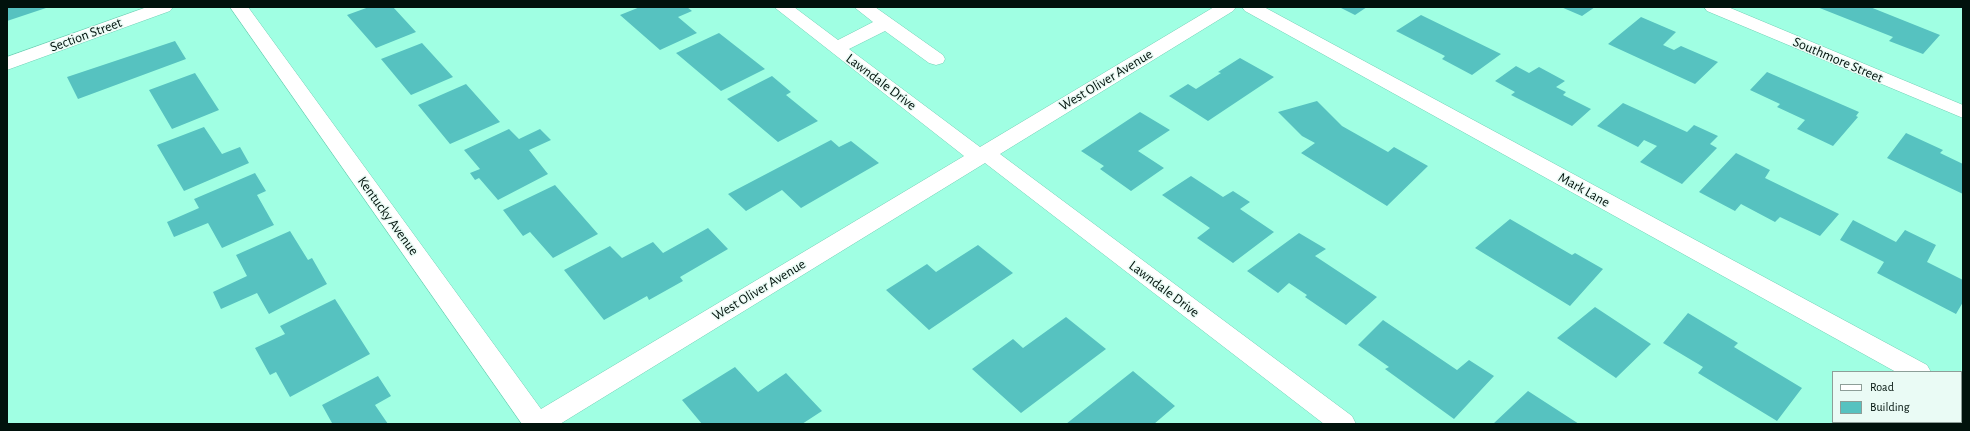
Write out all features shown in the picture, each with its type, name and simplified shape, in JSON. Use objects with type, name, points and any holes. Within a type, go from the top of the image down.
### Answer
[{"type":"street","name":"Section Street","points":[[7,64],[164,7]]},
{"type":"street","name":"Kentucky Avenue","points":[[239,7],[538,424]]},
{"type":"street","name":"Lawndale Drive","points":[[783,7],[836,48],[1343,424]]},
{"type":"street","points":[[863,7],[936,59]]},
{"type":"street","name":"West Oliver Avenue","points":[[538,424],[1227,7]]},
{"type":"street","name":"Mark Lane","points":[[1251,7],[1916,371]]},
{"type":"street","name":"Southmore Street","points":[[1713,7],[1963,112]]},
{"type":"street","points":[[836,48],[886,23]]},
{"type":"building","points":[[7,7],[49,7],[7,21]]},
{"type":"building","points":[[369,7],[393,7],[416,32],[376,48],[347,15]]},
{"type":"building","points":[[640,7],[687,7],[692,11],[678,17],[697,33],[660,50],[620,15]]},
{"type":"building","points":[[1339,7],[1367,7],[1355,15]]},
{"type":"building","points":[[1561,7],[1595,7],[1582,16]]},
{"type":"building","points":[[1817,7],[1870,7],[1940,35],[1923,54],[1889,41],[1893,37]]},
{"type":"building","points":[[1421,15],[1501,54],[1472,75],[1442,59],[1445,56],[1396,31]]},
{"type":"building","points":[[1641,17],[1676,32],[1663,45],[1674,50],[1681,46],[1718,62],[1695,84],[1608,44]]},
{"type":"building","points":[[719,33],[765,69],[721,91],[676,53]]},
{"type":"building","points":[[175,41],[186,59],[78,99],[67,77]]},
{"type":"building","points":[[422,43],[453,77],[411,95],[381,59]]},
{"type":"building","points":[[1240,58],[1274,77],[1208,121],[1169,96],[1188,84],[1196,89],[1221,73],[1218,72]]},
{"type":"building","points":[[1516,66],[1529,73],[1539,67],[1565,81],[1556,87],[1566,92],[1563,95],[1591,109],[1572,126],[1511,95],[1515,92],[1495,81]]},
{"type":"building","points":[[1767,72],[1859,112],[1856,116],[1858,117],[1833,146],[1797,129],[1805,120],[1777,107],[1780,104],[1750,90]]},
{"type":"building","points":[[195,73],[219,110],[172,129],[149,90]]},
{"type":"building","points":[[772,76],[791,92],[786,95],[818,121],[778,142],[727,99]]},
{"type":"building","points":[[466,84],[500,122],[450,144],[418,105]]},
{"type":"building","points":[[1317,101],[1342,126],[1388,152],[1394,147],[1428,166],[1387,206],[1301,153],[1315,143],[1302,136],[1278,112]]},
{"type":"building","points":[[1623,103],[1687,132],[1694,125],[1718,136],[1710,144],[1717,148],[1682,184],[1640,162],[1657,146],[1644,140],[1638,147],[1597,126]]},
{"type":"building","points":[[1140,112],[1170,130],[1138,151],[1164,168],[1131,191],[1100,169],[1104,166],[1081,151]]},
{"type":"building","points":[[204,127],[222,154],[240,147],[249,163],[184,191],[157,145]]},
{"type":"building","points":[[509,129],[519,139],[540,129],[551,140],[529,150],[548,174],[498,200],[479,178],[475,180],[470,173],[480,169],[464,150]]},
{"type":"building","points":[[1906,133],[1943,150],[1940,153],[1963,164],[1963,194],[1887,158]]},
{"type":"building","points":[[831,140],[839,147],[851,141],[879,163],[801,208],[782,190],[746,211],[728,194]]},
{"type":"building","points":[[1736,153],[1770,170],[1765,178],[1839,214],[1820,236],[1780,217],[1775,222],[1741,204],[1735,211],[1699,192]]},
{"type":"building","points":[[255,173],[266,191],[257,195],[274,225],[222,248],[208,223],[174,237],[167,222],[199,208],[194,199]]},
{"type":"building","points":[[1191,176],[1223,197],[1233,191],[1250,202],[1240,209],[1274,232],[1233,263],[1197,238],[1210,228],[1162,195]]},
{"type":"building","points":[[555,185],[598,234],[553,258],[530,232],[523,236],[503,210]]},
{"type":"building","points":[[1510,219],[1572,255],[1575,253],[1603,269],[1570,306],[1475,248]]},
{"type":"building","points":[[1853,220],[1896,242],[1905,230],[1936,245],[1927,262],[1963,280],[1963,302],[1956,314],[1877,273],[1884,262],[1840,240]]},
{"type":"building","points":[[708,228],[728,249],[680,277],[683,281],[649,300],[647,296],[604,320],[564,270],[610,246],[622,258],[653,242],[663,253]]},
{"type":"building","points":[[290,231],[308,260],[312,258],[327,284],[269,314],[257,293],[221,309],[213,292],[247,276],[236,255]]},
{"type":"building","points":[[1299,233],[1326,249],[1315,256],[1377,297],[1346,325],[1305,297],[1307,295],[1289,283],[1278,293],[1247,271]]},
{"type":"building","points":[[978,245],[1013,273],[929,330],[886,290],[927,264],[936,272]]},
{"type":"building","points":[[335,299],[370,354],[290,397],[276,372],[270,375],[255,348],[285,334],[280,326]]},
{"type":"building","points":[[1595,307],[1651,344],[1616,378],[1557,338]]},
{"type":"building","points":[[1688,313],[1738,343],[1734,347],[1802,388],[1777,421],[1698,373],[1703,367],[1663,343]]},
{"type":"building","points":[[1066,317],[1106,349],[1021,413],[972,369],[1013,339],[1023,348]]},
{"type":"building","points":[[1383,320],[1457,370],[1469,360],[1494,376],[1454,419],[1385,369],[1389,367],[1358,345]]},
{"type":"building","points":[[735,367],[758,392],[786,373],[822,411],[802,424],[702,424],[682,400]]},
{"type":"building","points":[[1133,371],[1175,406],[1154,424],[1066,424]]},
{"type":"building","points":[[378,376],[391,396],[375,405],[388,424],[330,424],[332,423],[322,405]]},
{"type":"building","points":[[1528,391],[1579,424],[1493,424]]}]
